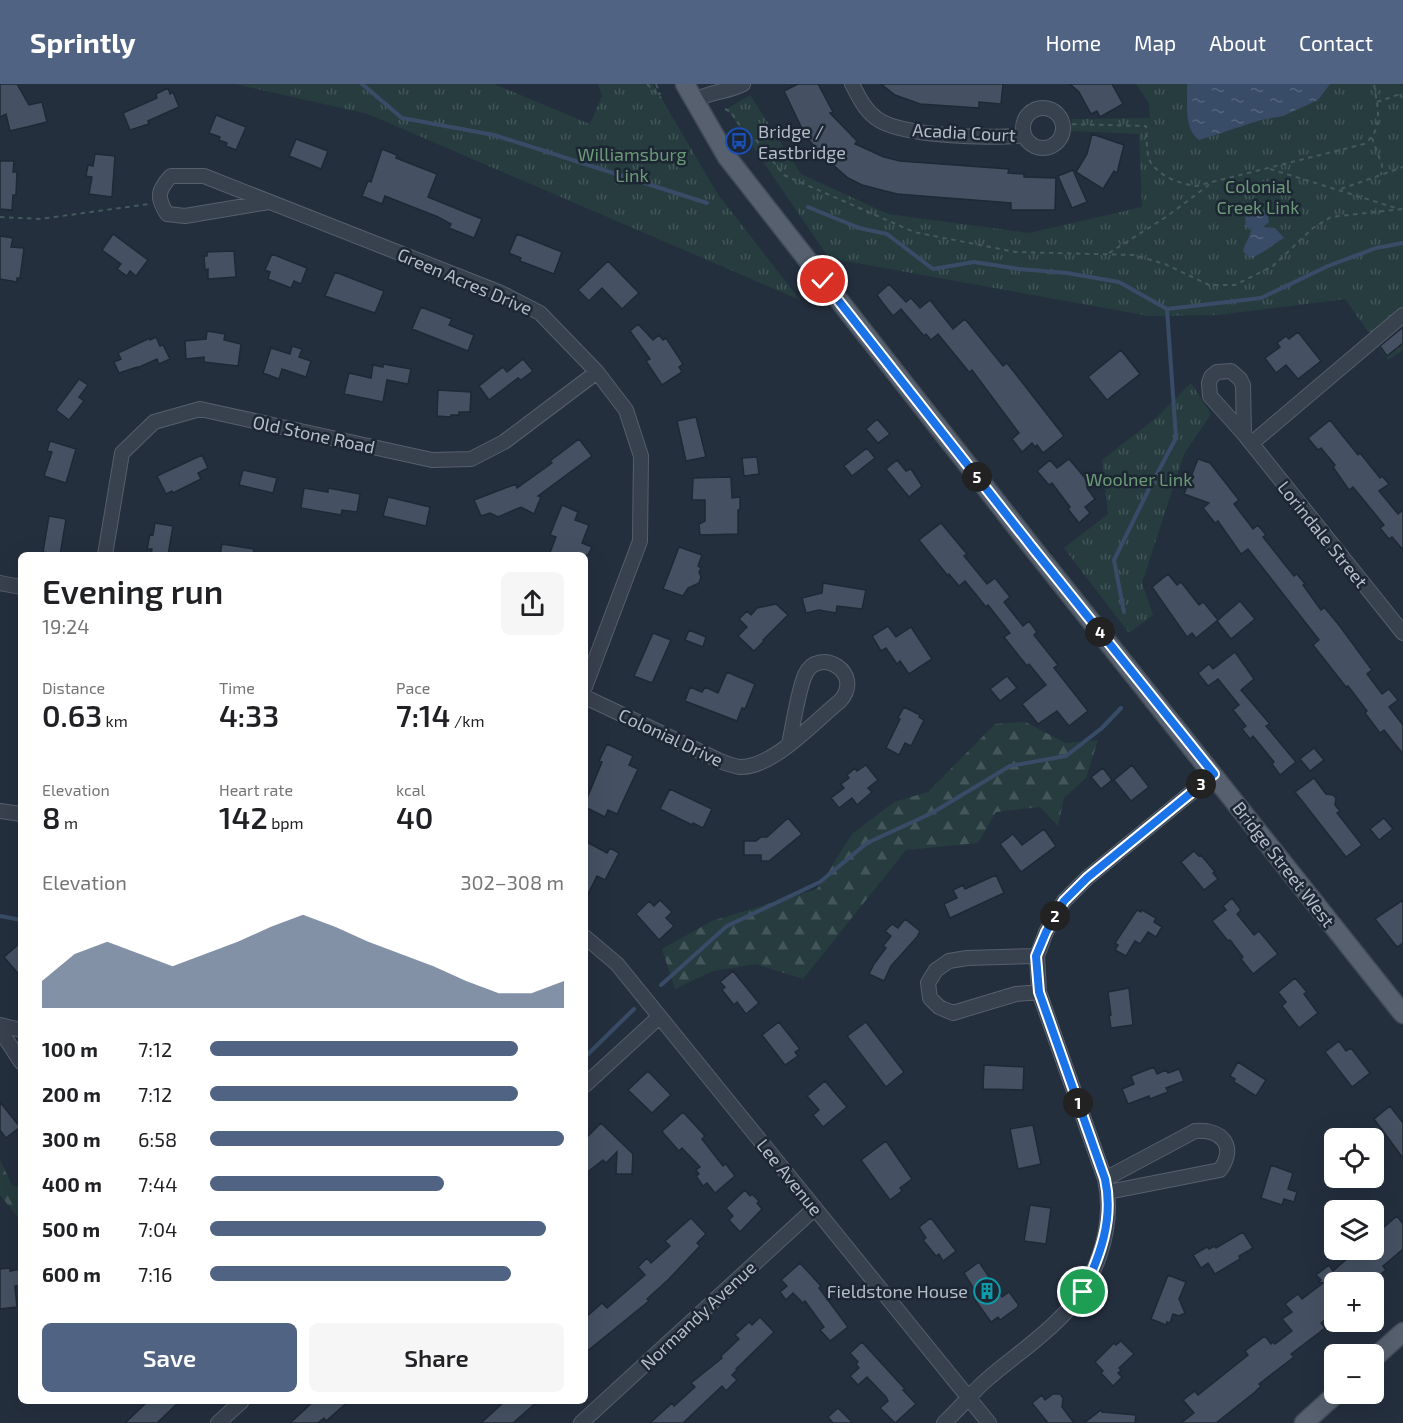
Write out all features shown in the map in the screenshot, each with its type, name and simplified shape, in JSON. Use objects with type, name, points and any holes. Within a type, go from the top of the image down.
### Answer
[{"type":"main road","name":"Bridge Street West","points":[[685,84],[704,93],[727,157],[1032,547],[1402,1010]]},
{"type":"main road","points":[[1384,1349],[1403,1332]]},
{"type":"main road","points":[[1304,1423],[1325,1404]]},
{"type":"street","points":[[704,93],[734,89],[743,84]]},
{"type":"street","name":"Acadia Court","points":[[852,84],[862,104],[877,119],[900,129],[1003,138],[1024,135]]},
{"type":"street","name":"Acadia Court","points":[[1036,109],[1053,111],[1063,124],[1059,140],[1049,147],[1042,148],[1032,145],[1024,135],[1026,118],[1036,109]]},
{"type":"street","name":"Green Acres Drive","points":[[160,203],[161,188],[171,176],[204,176],[501,293],[540,313],[597,372],[626,410],[640,456],[640,542],[588,679]]},
{"type":"street","points":[[160,203],[167,214],[184,216],[269,202]]},
{"type":"street","name":"Lorindale Street","points":[[1403,315],[1248,439],[1403,633]]},
{"type":"street","name":"Old Stone Road","points":[[106,552],[122,453],[154,422],[200,409],[432,460],[471,459],[504,442],[597,372]]},
{"type":"street","points":[[0,584],[18,587]]},
{"type":"street","name":"Colonial Drive","points":[[588,698],[740,767],[762,762],[789,744],[840,701],[848,686],[843,670],[836,665],[828,662],[816,664],[805,674],[789,744]]},
{"type":"street","points":[[944,1423],[983,1384],[1058,1320],[1083,1292],[1096,1264],[1106,1233],[1107,1185],[1039,992],[1036,956],[1046,932],[1064,901],[1079,885],[1214,774]]},
{"type":"street","points":[[0,811],[18,814]]},
{"type":"street","name":"Lee Avenue","points":[[588,940],[617,964],[989,1423]]},
{"type":"street","points":[[1036,956],[967,958],[949,961],[936,970],[928,983],[930,998],[939,1007],[953,1013],[1016,994],[1039,992]]},
{"type":"street","points":[[588,1082],[659,1017]]},
{"type":"street","points":[[0,1027],[18,1030]]},
{"type":"street","points":[[0,1027],[18,1057]]},
{"type":"street","points":[[1207,1130],[1219,1134],[1227,1146],[1227,1160],[1220,1170],[1107,1185],[1195,1131],[1207,1130]]},
{"type":"street","name":"Normandy Avenue","points":[[581,1423],[814,1208]]},
{"type":"street","points":[[218,1423],[239,1404]]},
{"type":"path","points":[[646,84],[661,98],[656,84]]},
{"type":"path","points":[[1063,124],[1146,126],[1150,160],[1164,175],[1183,184],[1196,186],[1365,144],[1377,130],[1379,117],[1374,84]]},
{"type":"path","points":[[1377,102],[1402,94],[1403,100]]},
{"type":"path","points":[[725,109],[730,112],[746,135],[756,140],[784,175],[914,232],[1015,252],[1133,255],[1165,264],[1209,285],[1235,285],[1273,266],[1313,228],[1330,217],[1401,209]]},
{"type":"path","points":[[1371,138],[1382,165],[1381,175]]},
{"type":"path","points":[[1339,190],[1403,167]]},
{"type":"path","points":[[1270,169],[1401,209]]},
{"type":"path","points":[[1109,254],[1167,217],[1211,183]]},
{"type":"path","points":[[0,217],[40,219],[160,203]]},
{"type":"green space","name":"Williamsburg Link","points":[[235,84],[494,84],[590,124],[602,96],[598,84],[653,84],[717,193],[800,300],[368,114]]},
{"type":"green space","name":"Colonial Creek Link","points":[[1136,84],[1401,84],[1401,87],[1403,86],[1403,350],[1388,360],[1345,299],[1217,315],[1149,316],[829,258],[727,109],[750,95],[801,174],[888,214],[1029,233],[1142,207],[1139,134],[1070,131],[1072,119],[1150,118],[1149,103]]},
{"type":"green space","name":"Woolner Link","points":[[1191,383],[1211,414],[1184,454],[1142,583],[1153,615],[1129,633],[1064,548],[1108,514],[1102,460],[1156,418]]},
{"type":"green space","points":[[1025,722],[1066,743],[1098,740],[1086,778],[1064,798],[1058,826],[1040,807],[996,812],[978,843],[906,850],[803,979],[756,964],[713,971],[675,989],[662,949],[712,921],[817,889],[852,834],[894,802],[928,792],[995,724]]},
{"type":"green space","points":[[0,1160],[12,1185],[18,1187],[18,1217],[0,1195]]},
{"type":"water","points":[[1187,84],[1330,84],[1318,100],[1283,116],[1261,120],[1199,140],[1188,122]]},
{"type":"water","points":[[1267,210],[1269,222],[1263,227],[1275,228],[1284,238],[1249,258],[1243,251],[1251,228],[1246,227],[1245,217]]},
{"type":"building","points":[[0,84],[17,84],[29,105],[42,102],[47,122],[10,131],[6,114],[0,117]]},
{"type":"building","points":[[798,84],[818,84],[833,112],[830,113],[857,141],[855,144],[884,157],[900,161],[1009,169],[1008,173],[1024,174],[1024,177],[1056,178],[1055,210],[1011,210],[1011,203],[897,194],[862,185],[848,178],[806,137],[784,91]]},
{"type":"building","points":[[881,84],[1003,84],[1001,104],[979,102],[979,108],[920,104],[895,95]]},
{"type":"building","points":[[1070,84],[1112,84],[1123,104],[1100,117],[1097,111],[1091,114],[1079,92]]},
{"type":"building","points":[[168,88],[170,94],[173,92],[179,107],[148,121],[149,124],[130,130],[123,113],[157,98],[156,94]]},
{"type":"building","points":[[216,115],[246,127],[236,150],[226,146],[227,143],[219,140],[220,137],[209,133]]},
{"type":"building","points":[[1092,134],[1124,145],[1117,173],[1114,171],[1103,189],[1076,172],[1087,154]]},
{"type":"building","points":[[296,139],[328,151],[321,169],[289,156]]},
{"type":"building","points":[[382,149],[397,155],[396,158],[437,174],[428,197],[482,219],[474,238],[449,228],[451,224],[438,217],[385,196],[382,204],[362,196],[368,181],[371,182]]},
{"type":"building","points":[[95,154],[115,156],[112,197],[89,194],[92,177],[86,176],[88,165],[93,166]]},
{"type":"building","points":[[0,161],[14,161],[13,172],[17,172],[16,195],[13,195],[12,210],[0,209]]},
{"type":"building","points":[[1073,170],[1087,202],[1072,208],[1058,176]]},
{"type":"building","points":[[113,234],[148,260],[136,276],[130,271],[127,276],[117,269],[121,264],[102,250]]},
{"type":"building","points":[[517,234],[562,252],[554,274],[520,261],[521,258],[509,253]]},
{"type":"building","points":[[0,236],[13,238],[11,247],[24,248],[20,278],[17,278],[17,282],[0,279]]},
{"type":"building","points":[[234,251],[236,277],[208,279],[204,256],[207,256],[207,252]]},
{"type":"building","points":[[272,254],[307,268],[301,284],[294,281],[291,288],[268,279],[270,272],[265,270]]},
{"type":"building","points":[[608,261],[639,293],[622,309],[602,288],[589,301],[578,290]]},
{"type":"building","points":[[335,272],[384,291],[375,313],[325,296]]},
{"type":"building","points":[[889,284],[906,302],[911,298],[920,308],[930,300],[953,329],[965,319],[1003,366],[1007,363],[1064,436],[1043,453],[1037,445],[1035,447],[1032,443],[1022,452],[1012,439],[1019,433],[972,370],[969,372],[938,334],[931,340],[926,334],[924,336],[901,309],[893,316],[877,295]]},
{"type":"building","points":[[421,307],[452,319],[449,325],[474,335],[468,351],[412,329]]},
{"type":"building","points":[[638,324],[653,340],[659,335],[663,340],[666,338],[683,364],[679,367],[682,372],[662,385],[646,361],[650,359],[630,331]]},
{"type":"building","points":[[1403,327],[1403,343],[1387,356],[1380,346]]},
{"type":"building","points":[[207,331],[225,334],[224,340],[241,344],[238,366],[204,362],[204,357],[186,359],[185,341],[206,339]]},
{"type":"building","points":[[1298,332],[1321,361],[1298,379],[1286,365],[1276,373],[1265,358],[1280,347],[1277,343],[1286,336],[1289,339]]},
{"type":"building","points":[[156,337],[170,359],[159,364],[157,359],[119,373],[114,362],[121,359],[118,353]]},
{"type":"building","points":[[292,346],[302,349],[299,357],[311,361],[306,377],[282,369],[279,379],[263,373],[271,348],[290,354]]},
{"type":"building","points":[[1121,350],[1140,374],[1107,400],[1088,377]]},
{"type":"building","points":[[523,359],[533,371],[521,380],[518,378],[489,400],[479,386],[503,367],[507,372]]},
{"type":"building","points":[[383,364],[411,369],[408,384],[387,380],[383,402],[344,394],[349,373],[371,378],[373,365],[383,367]]},
{"type":"building","points":[[79,379],[88,385],[79,397],[84,401],[69,420],[56,410]]},
{"type":"building","points":[[438,390],[471,392],[470,412],[459,412],[459,415],[451,415],[451,417],[437,416]]},
{"type":"building","points":[[696,417],[706,457],[686,461],[677,421]]},
{"type":"building","points":[[877,419],[890,434],[878,443],[866,429]]},
{"type":"building","points":[[1330,420],[1358,455],[1360,453],[1380,478],[1382,476],[1389,484],[1379,491],[1398,514],[1403,510],[1403,550],[1392,537],[1389,539],[1380,528],[1384,525],[1353,487],[1349,490],[1333,467],[1335,465],[1321,448],[1318,450],[1308,438]]},
{"type":"building","points":[[579,439],[592,456],[538,496],[541,497],[534,514],[521,507],[498,517],[490,513],[481,516],[474,500],[516,484],[517,488],[552,463],[550,461]]},
{"type":"building","points":[[50,441],[76,449],[66,483],[44,476],[52,452],[47,451]]},
{"type":"building","points":[[867,448],[875,458],[852,476],[844,466]]},
{"type":"building","points":[[202,455],[208,468],[198,473],[201,479],[173,493],[172,491],[166,494],[157,476]]},
{"type":"building","points":[[757,457],[759,474],[744,476],[742,458]]},
{"type":"building","points":[[1069,459],[1091,485],[1087,488],[1095,499],[1085,507],[1090,513],[1079,523],[1052,483],[1049,485],[1037,471],[1050,460],[1057,468]]},
{"type":"building","points":[[1198,459],[1210,463],[1239,500],[1234,504],[1253,529],[1258,525],[1266,535],[1263,537],[1294,576],[1297,574],[1305,584],[1303,585],[1321,610],[1324,607],[1339,625],[1372,670],[1367,674],[1382,694],[1389,689],[1398,700],[1389,707],[1403,725],[1403,754],[1384,730],[1380,733],[1348,686],[1346,687],[1313,645],[1319,640],[1248,549],[1241,554],[1218,521],[1215,523],[1203,508],[1209,503],[1184,494]]},
{"type":"building","points":[[897,460],[906,471],[911,469],[922,486],[909,497],[886,469]]},
{"type":"building","points":[[243,470],[277,478],[273,493],[239,485]]},
{"type":"building","points":[[731,477],[732,498],[740,497],[738,534],[700,535],[699,524],[705,521],[705,500],[692,500],[693,478]]},
{"type":"building","points":[[304,488],[328,492],[328,488],[360,494],[357,512],[342,510],[341,515],[301,508]]},
{"type":"building","points":[[388,497],[430,507],[426,526],[383,516]]},
{"type":"building","points":[[562,505],[578,512],[575,520],[589,525],[582,543],[592,547],[588,555],[588,552],[550,552],[556,537],[550,535]]},
{"type":"building","points":[[49,516],[66,519],[60,552],[43,552]]},
{"type":"building","points":[[155,523],[173,526],[169,552],[152,552],[152,549],[147,549],[150,534],[153,535]]},
{"type":"building","points":[[941,523],[967,554],[964,556],[987,584],[995,578],[1010,597],[1004,602],[1023,626],[1029,621],[1037,632],[1034,635],[1058,665],[1054,668],[1088,711],[1069,726],[1057,711],[1038,724],[1022,704],[1046,685],[1004,637],[1010,633],[988,605],[986,607],[965,581],[959,586],[949,574],[948,576],[919,540]]},
{"type":"building","points":[[222,544],[254,549],[254,552],[221,552]]},
{"type":"building","points":[[679,547],[702,555],[698,566],[701,568],[699,583],[688,588],[683,596],[663,589]]},
{"type":"building","points":[[1168,574],[1177,585],[1181,582],[1199,605],[1203,602],[1218,620],[1196,638],[1192,633],[1187,637],[1152,587]]},
{"type":"building","points":[[823,583],[866,590],[862,609],[837,606],[836,613],[819,610],[806,613],[802,598],[822,593]]},
{"type":"building","points":[[1240,601],[1255,619],[1231,639],[1217,621]]},
{"type":"building","points":[[776,604],[788,615],[754,651],[738,636],[747,627],[739,619],[747,611],[751,615],[757,608]]},
{"type":"building","points":[[888,626],[896,637],[911,627],[932,659],[909,674],[900,661],[897,664],[886,648],[881,651],[872,636]]},
{"type":"building","points":[[689,630],[706,637],[703,647],[685,640]]},
{"type":"building","points":[[653,633],[671,640],[652,683],[634,676]]},
{"type":"building","points":[[1235,652],[1254,679],[1241,690],[1270,724],[1266,726],[1296,762],[1280,775],[1272,764],[1274,762],[1253,736],[1250,739],[1242,729],[1246,726],[1233,710],[1239,705],[1218,679],[1208,686],[1198,673],[1209,664],[1213,669]]},
{"type":"building","points":[[727,672],[755,684],[745,709],[742,708],[737,721],[685,701],[690,687],[702,692],[705,687],[718,693]]},
{"type":"building","points":[[1007,676],[1017,688],[1000,701],[990,689]]},
{"type":"building","points":[[904,707],[920,715],[919,717],[924,720],[911,746],[905,743],[899,755],[886,748]]},
{"type":"building","points":[[607,744],[633,756],[629,765],[638,769],[617,814],[608,810],[605,817],[588,808],[588,796],[602,762],[599,761]]},
{"type":"building","points":[[1314,748],[1324,760],[1310,771],[1300,759]]},
{"type":"building","points":[[866,765],[878,780],[868,788],[872,792],[857,805],[852,798],[839,808],[831,798],[844,788],[841,784],[849,778],[847,775],[855,768],[857,771]]},
{"type":"building","points":[[1132,765],[1149,787],[1131,801],[1114,780]]},
{"type":"building","points":[[1103,768],[1112,780],[1101,789],[1091,777]]},
{"type":"building","points":[[1314,778],[1326,794],[1336,798],[1335,805],[1340,811],[1337,813],[1362,845],[1346,857],[1295,792]]},
{"type":"building","points":[[670,789],[712,809],[703,828],[660,809]]},
{"type":"building","points":[[788,818],[802,834],[769,861],[761,861],[761,855],[744,855],[744,841],[756,841],[761,837],[767,837]]},
{"type":"building","points":[[1384,818],[1393,829],[1379,840],[1370,829]]},
{"type":"building","points":[[1044,829],[1056,846],[1021,872],[1000,844],[1013,834],[1022,845]]},
{"type":"building","points":[[588,843],[607,853],[610,848],[619,853],[605,880],[597,876],[588,894]]},
{"type":"building","points":[[1194,851],[1199,856],[1201,855],[1218,879],[1204,890],[1181,862]]},
{"type":"building","points":[[996,875],[1004,893],[950,918],[944,904],[957,898],[953,890],[963,885],[965,889]]},
{"type":"building","points":[[1232,898],[1241,910],[1237,914],[1254,935],[1259,931],[1278,954],[1253,974],[1230,940],[1228,941],[1212,921],[1226,910],[1223,906]]},
{"type":"building","points":[[660,900],[672,912],[666,918],[674,926],[659,940],[636,914],[649,901],[654,906]]},
{"type":"building","points":[[1403,900],[1403,943],[1397,947],[1375,919]]},
{"type":"building","points":[[1137,910],[1141,912],[1142,910],[1156,918],[1154,922],[1162,927],[1156,937],[1148,932],[1140,944],[1135,941],[1126,956],[1115,950],[1118,945],[1115,943]]},
{"type":"building","points":[[905,919],[920,931],[917,937],[891,966],[884,981],[869,974],[886,948],[883,946],[891,936],[885,931],[892,924],[898,928]]},
{"type":"building","points":[[18,945],[18,973],[4,957]]},
{"type":"building","points":[[733,971],[759,1003],[746,1014],[737,1002],[734,1005],[722,990],[725,987],[720,982]]},
{"type":"building","points":[[1295,978],[1307,992],[1304,994],[1318,1013],[1299,1028],[1282,1006],[1286,1002],[1278,992]]},
{"type":"building","points":[[1129,988],[1133,1025],[1111,1028],[1108,992]]},
{"type":"building","points":[[779,1022],[800,1049],[795,1052],[798,1056],[785,1065],[762,1035]]},
{"type":"building","points":[[866,1022],[904,1072],[886,1087],[847,1036]]},
{"type":"building","points":[[1339,1041],[1346,1051],[1351,1048],[1370,1073],[1352,1087],[1325,1052]]},
{"type":"building","points":[[1238,1062],[1266,1080],[1256,1096],[1234,1082],[1235,1079],[1230,1076]]},
{"type":"building","points":[[984,1065],[1024,1067],[1023,1090],[983,1089]]},
{"type":"building","points":[[1154,1067],[1157,1074],[1166,1070],[1168,1073],[1179,1069],[1184,1081],[1166,1088],[1168,1092],[1128,1104],[1122,1089],[1134,1084],[1131,1076]]},
{"type":"building","points":[[648,1071],[671,1095],[652,1113],[628,1090]]},
{"type":"building","points":[[825,1081],[847,1107],[823,1127],[813,1115],[819,1110],[807,1096]]},
{"type":"building","points":[[0,1102],[18,1124],[18,1129],[6,1138],[0,1130]]},
{"type":"building","points":[[1390,1106],[1403,1123],[1403,1158],[1384,1132],[1384,1128],[1381,1128],[1374,1119]]},
{"type":"building","points":[[683,1112],[705,1136],[702,1139],[723,1166],[726,1164],[735,1176],[715,1193],[707,1183],[703,1186],[696,1176],[699,1174],[696,1170],[700,1167],[682,1148],[679,1151],[662,1131]]},
{"type":"building","points":[[601,1123],[633,1154],[632,1174],[616,1174],[617,1152],[606,1163],[603,1160],[588,1172],[588,1136]]},
{"type":"building","points":[[1033,1125],[1041,1164],[1018,1169],[1010,1129]]},
{"type":"building","points":[[886,1141],[912,1179],[890,1200],[861,1160]]},
{"type":"building","points":[[1271,1165],[1293,1173],[1288,1189],[1297,1192],[1294,1202],[1284,1199],[1282,1205],[1261,1198]]},
{"type":"building","points":[[745,1190],[759,1201],[757,1203],[762,1209],[740,1232],[729,1220],[733,1216],[726,1208]]},
{"type":"building","points":[[1030,1205],[1051,1208],[1046,1244],[1024,1241]]},
{"type":"building","points":[[1397,1216],[1403,1224],[1403,1249],[1383,1266],[1386,1270],[1384,1272],[1324,1272],[1324,1321],[1321,1323],[1324,1329],[1291,1354],[1294,1357],[1259,1384],[1261,1386],[1255,1392],[1216,1423],[1181,1423],[1194,1413],[1183,1400],[1195,1391],[1198,1395],[1248,1355],[1245,1351],[1265,1336],[1271,1344],[1273,1342],[1275,1344],[1292,1331],[1282,1319],[1292,1312],[1285,1304],[1298,1294],[1302,1299],[1323,1283],[1318,1282],[1321,1280],[1316,1275],[1329,1265],[1333,1271],[1346,1260],[1384,1260],[1384,1227]]},
{"type":"building","points":[[691,1218],[706,1234],[697,1243],[700,1246],[647,1299],[649,1301],[588,1351],[588,1315],[602,1303],[607,1308],[645,1275],[638,1267],[647,1258],[651,1263],[670,1246],[665,1241]]},
{"type":"building","points":[[931,1218],[956,1251],[943,1261],[939,1254],[936,1256],[923,1240],[926,1238],[919,1227]]},
{"type":"building","points":[[1243,1232],[1253,1248],[1215,1274],[1208,1263],[1201,1268],[1193,1255],[1207,1247],[1209,1249],[1215,1246],[1216,1248]]},
{"type":"building","name":"Fieldstone House","points":[[979,1262],[1002,1297],[1009,1292],[1018,1304],[1018,1307],[1000,1320],[998,1317],[991,1322],[973,1297],[977,1294],[964,1273]]},
{"type":"building","points":[[800,1263],[821,1286],[819,1288],[848,1327],[830,1341],[820,1330],[824,1327],[805,1301],[803,1303],[793,1293],[786,1300],[780,1292],[787,1286],[781,1280]]},
{"type":"building","points":[[0,1269],[18,1270],[18,1286],[15,1286],[17,1307],[0,1309]]},
{"type":"building","points":[[1168,1275],[1186,1282],[1179,1299],[1185,1313],[1179,1316],[1173,1314],[1170,1323],[1167,1322],[1166,1325],[1151,1319]]},
{"type":"building","points":[[760,1317],[774,1332],[736,1369],[732,1375],[737,1380],[726,1391],[722,1386],[683,1423],[650,1423],[672,1403],[674,1406],[695,1387],[691,1383],[722,1358],[721,1356],[739,1339],[735,1335],[749,1322],[752,1325]]},
{"type":"building","points":[[1121,1341],[1134,1354],[1119,1368],[1121,1370],[1118,1373],[1122,1377],[1113,1386],[1095,1362],[1114,1343],[1116,1345]]},
{"type":"building","points":[[862,1342],[916,1404],[895,1423],[880,1408],[888,1401],[886,1397],[867,1377],[858,1385],[850,1376],[859,1368],[856,1364],[858,1362],[850,1353]]},
{"type":"building","points":[[1053,1394],[1060,1394],[1063,1398],[1062,1407],[1074,1423],[1048,1423],[1032,1403],[1042,1395],[1045,1400]]},
{"type":"building","points":[[145,1404],[177,1404],[157,1423],[125,1423]]},
{"type":"building","points":[[311,1404],[346,1404],[326,1421],[324,1418],[318,1423],[290,1423]]},
{"type":"building","points":[[502,1404],[535,1404],[513,1423],[481,1423]]},
{"type":"building","points":[[838,1408],[853,1423],[833,1423],[828,1417]]},
{"type":"building","points":[[1101,1410],[1102,1412],[1136,1415],[1135,1423],[1084,1423]]},
{"type":"waterway","points":[[362,84],[402,118],[494,135],[707,203]]},
{"type":"waterway","points":[[808,207],[859,228],[887,234],[933,269],[974,262],[1067,273],[1119,282],[1167,309],[1261,298],[1328,266],[1376,248],[1403,243]]},
{"type":"waterway","points":[[1124,612],[1114,560],[1176,438],[1167,309]]},
{"type":"waterway","points":[[661,985],[727,926],[820,882],[867,843],[932,813],[1010,766],[1066,756],[1102,728],[1121,708]]},
{"type":"waterway","points":[[0,916],[18,919]]},
{"type":"waterway","points":[[588,1054],[634,1009]]},
{"type":"place","name":"Bridge / Eastbridge","points":[[739,141]]},
{"type":"place","name":"Fieldstone House","points":[[987,1291]]},
{"type":"route","points":[[823,281],[1214,774],[1087,878],[1064,901],[1046,932],[1036,956],[1039,992],[1108,1192],[1106,1233],[1096,1264],[1083,1292]]}]
